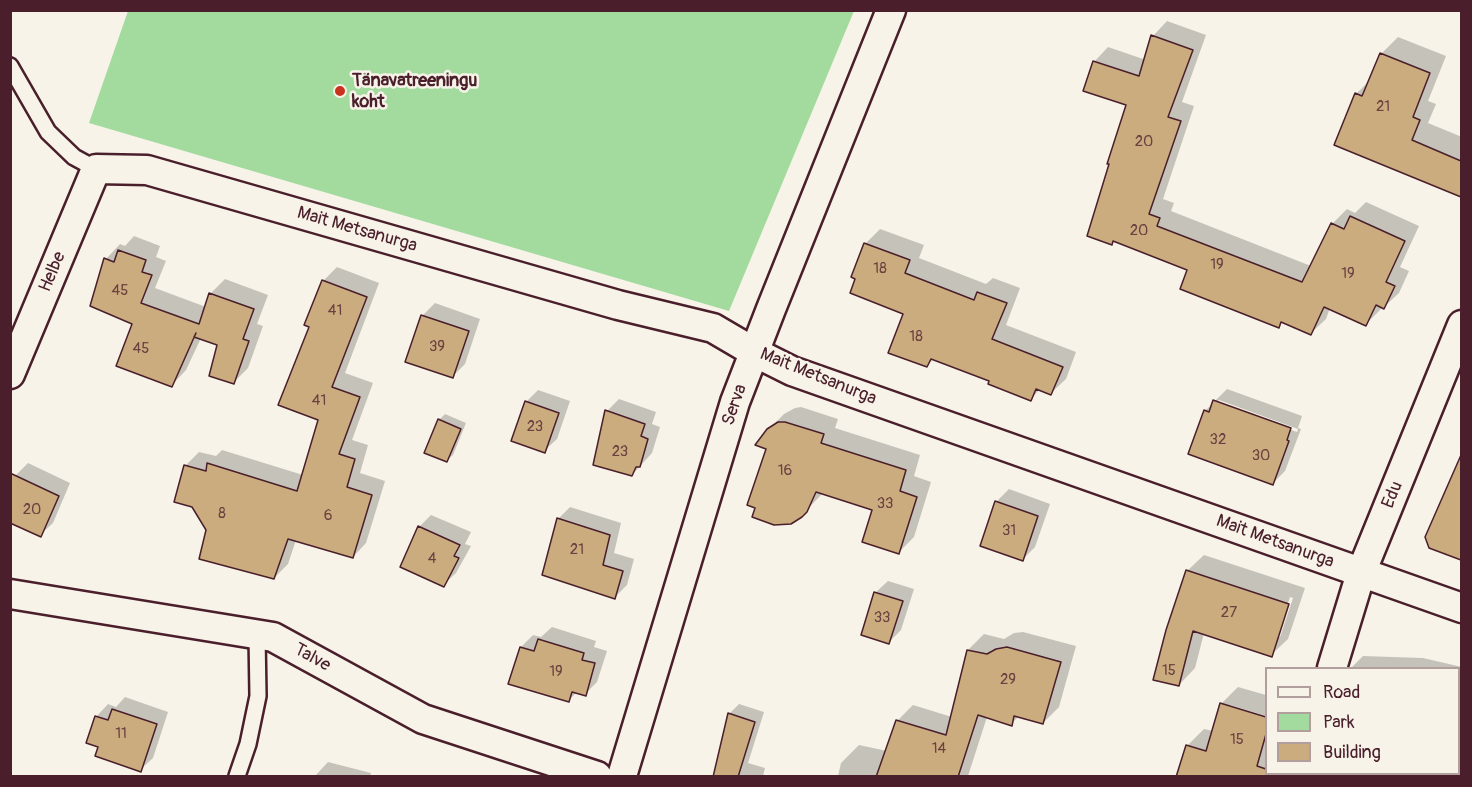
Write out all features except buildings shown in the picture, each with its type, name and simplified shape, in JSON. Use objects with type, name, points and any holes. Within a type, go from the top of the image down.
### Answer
[{"type":"street","name":"Serva","points":[[622,777],[735,402],[891,10]]},
{"type":"street","name":"Mait Metsanurga","points":[[96,169],[147,170],[618,305],[713,328],[792,371],[1461,608]]},
{"type":"street","name":"Helbe","points":[[10,374],[96,169]]},
{"type":"street","name":"Edu","points":[[1333,667],[1361,573],[1461,325]]},
{"type":"street","name":"Talve","points":[[10,594],[273,637],[423,719],[597,777]]},
{"type":"lane","points":[[10,66],[48,132],[74,157],[96,169]]},
{"type":"lane","points":[[237,777],[248,744],[258,696],[257,635]]},
{"type":"green space","points":[[128,10],[854,11],[729,311],[89,123]]},
{"type":"place","name":"Tänavatreeningu koht","points":[[340,91]]}]
